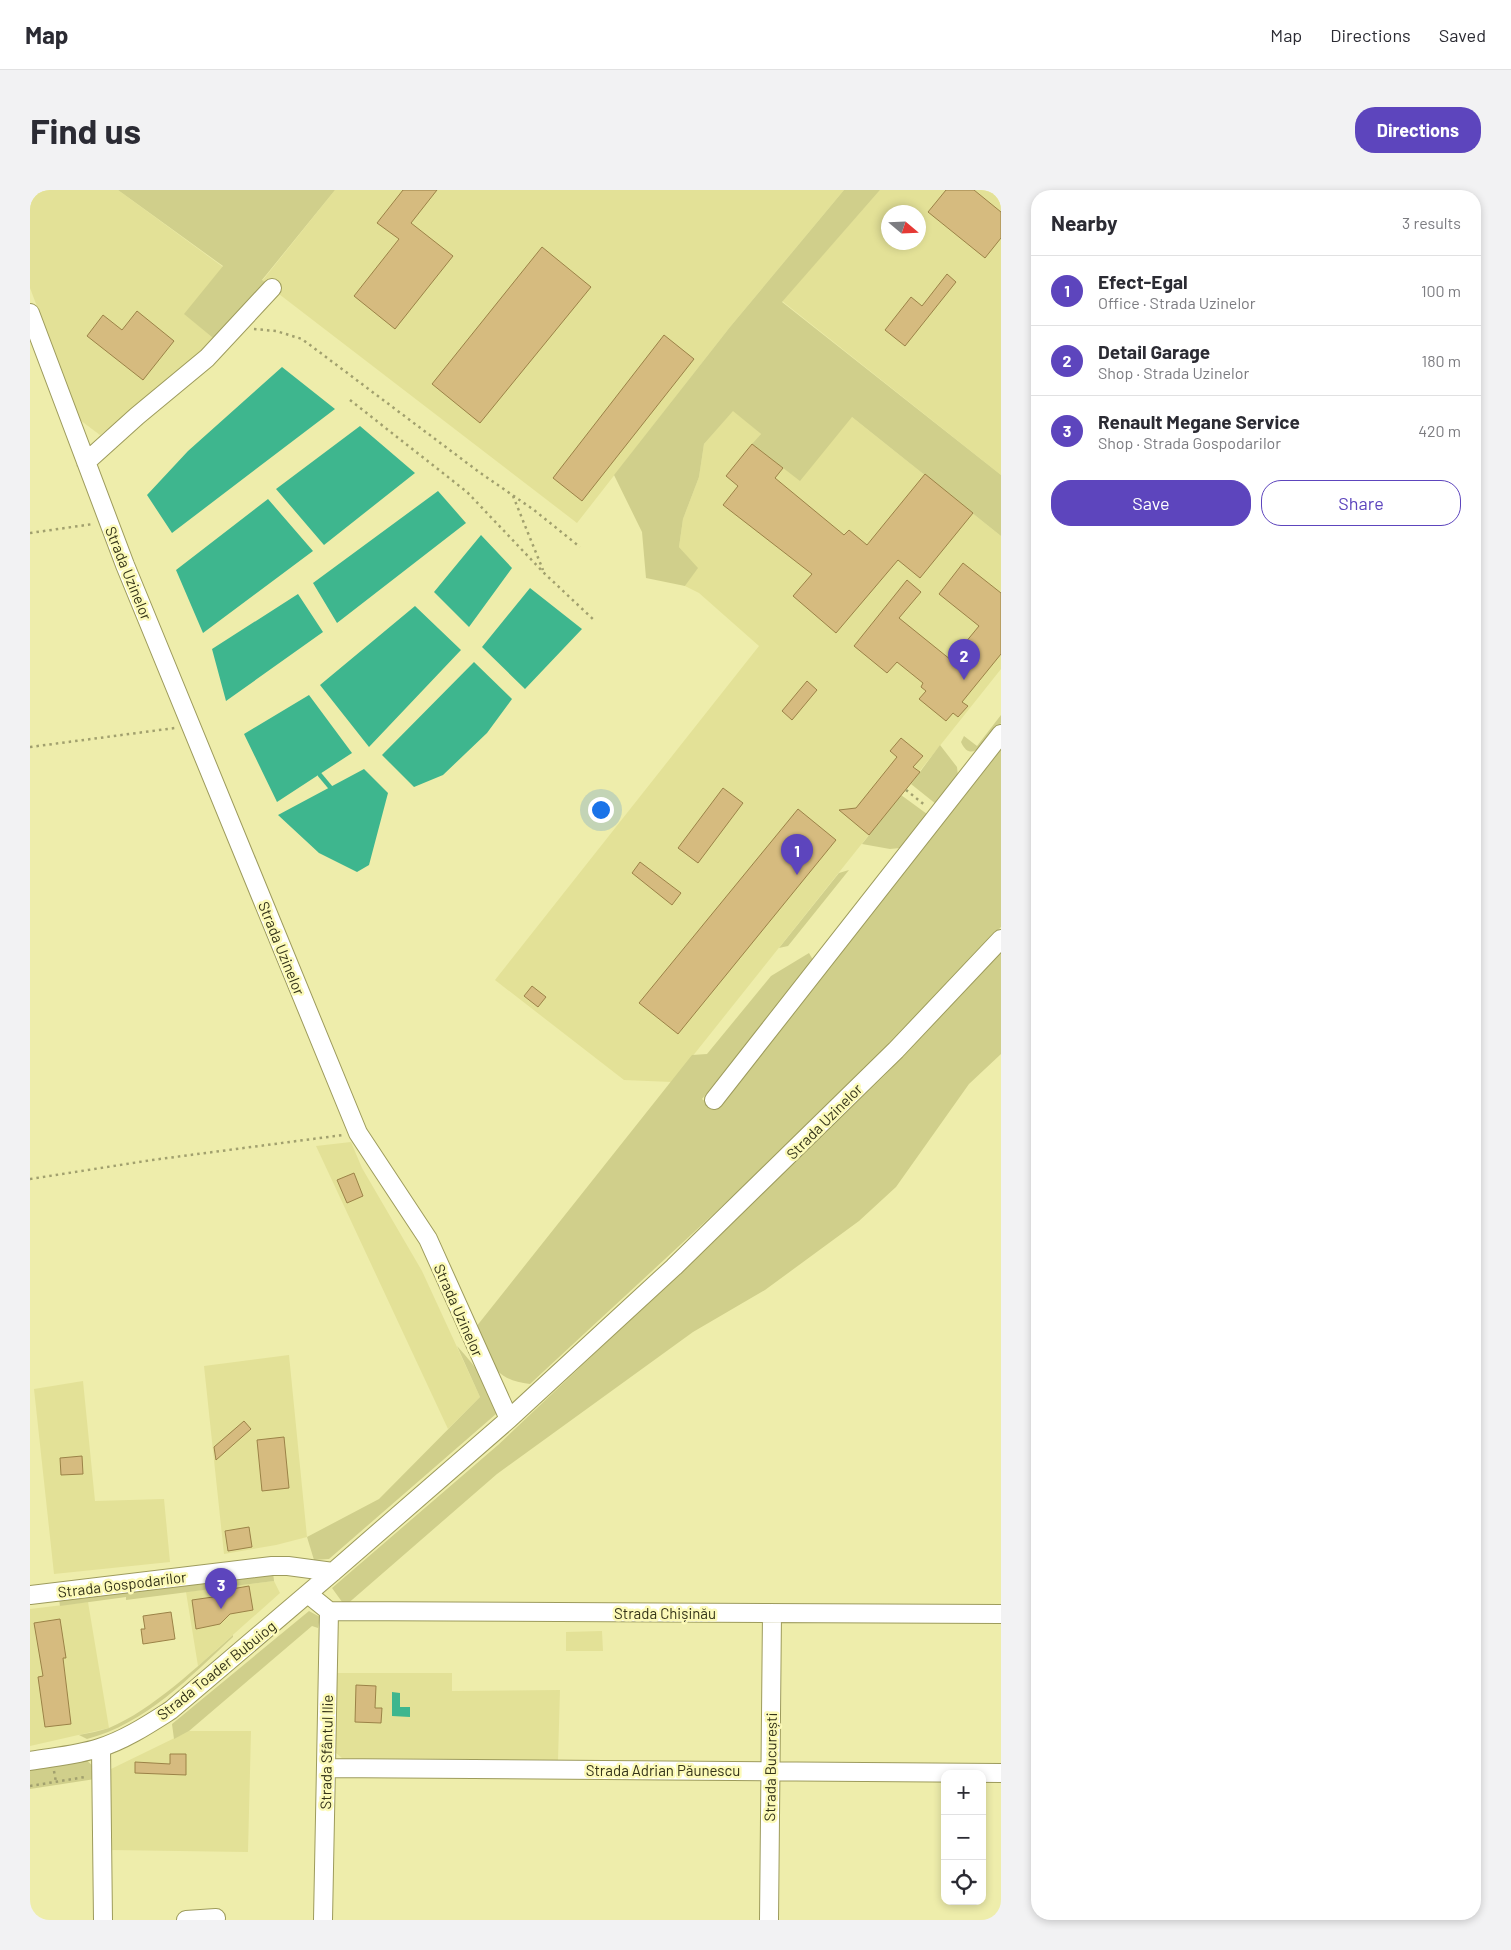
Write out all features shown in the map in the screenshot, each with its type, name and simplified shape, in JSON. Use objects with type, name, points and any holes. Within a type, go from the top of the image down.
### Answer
[{"type":"street","points":[[86,462],[136,416],[207,358],[272,288]]},
{"type":"street","name":"Strada Uzinelor","points":[[30,313],[109,522],[358,1133],[428,1239],[509,1419]]},
{"type":"street","points":[[714,1100],[1001,734]]},
{"type":"street","name":"Strada Uzinelor","points":[[333,1572],[509,1419],[674,1267],[896,1050],[1001,939]]},
{"type":"street","name":"Strada Gospodarilor","points":[[30,1596],[272,1566],[288,1566],[333,1572]]},
{"type":"street","name":"Strada Toader Bubuiog","points":[[30,1761],[102,1748],[149,1725],[171,1710],[333,1572]]},
{"type":"street","points":[[308,1594],[329,1611]]},
{"type":"street","name":"Strada Chișinău","points":[[329,1611],[1001,1614]]},
{"type":"street","name":"Strada Sfântul Ilie","points":[[323,1920],[329,1611]]},
{"type":"street","name":"Strada București","points":[[769,1920],[772,1613]]},
{"type":"street","points":[[102,1748],[103,1920]]},
{"type":"street","name":"Strada Adrian Păunescu","points":[[326,1768],[1001,1773]]},
{"type":"street","points":[[186,1920],[216,1918]]},
{"type":"path","points":[[235,328],[276,331],[302,339],[534,510],[580,547]]},
{"type":"path","points":[[350,400],[467,492],[544,573],[595,621]]},
{"type":"path","points":[[512,495],[544,573]]},
{"type":"path","points":[[30,533],[109,522]]},
{"type":"path","points":[[30,747],[191,726]]},
{"type":"path","points":[[906,790],[937,815]]},
{"type":"path","points":[[30,1179],[152,1160],[358,1133]]},
{"type":"path","points":[[30,1786],[92,1776]]},
{"type":"shaded area","points":[[30,190],[118,190],[223,267],[185,314],[213,338],[166,385],[100,435],[80,420],[30,288]]},
{"type":"shaded area","points":[[118,190],[335,190],[262,280],[267,284],[213,338],[184,314],[223,266]]},
{"type":"shaded area","points":[[335,190],[844,190],[730,327],[577,523],[262,281]]},
{"type":"shaded area","points":[[844,190],[880,190],[782,302],[1001,475],[1001,536],[852,417],[800,481],[752,444],[761,434],[733,411],[704,444],[699,477],[683,519],[679,547],[698,568],[685,586],[646,578],[642,532],[614,475],[730,327]]},
{"type":"shaded area","points":[[880,190],[1001,190],[1001,475],[782,301]]},
{"type":"shaded area","points":[[282,367],[335,409],[172,533],[147,495],[188,451]]},
{"type":"shaded area","points":[[733,410],[761,434],[753,444],[852,417],[1001,536],[1001,669],[672,1082],[624,1080],[495,980],[759,646],[699,593],[685,586],[697,568],[679,547],[683,519],[699,477],[704,444]]},
{"type":"shaded area","points":[[360,426],[415,473],[324,545],[276,489]]},
{"type":"shaded area","points":[[438,491],[466,523],[337,623],[313,583]]},
{"type":"shaded area","points":[[268,499],[313,551],[203,633],[176,570]]},
{"type":"shaded area","points":[[481,535],[512,568],[469,627],[434,592]]},
{"type":"shaded area","points":[[530,588],[582,629],[525,689],[482,647]]},
{"type":"shaded area","points":[[298,594],[323,632],[226,701],[212,649]]},
{"type":"shaded area","points":[[415,606],[461,650],[369,747],[320,685]]},
{"type":"shaded area","points":[[474,662],[512,699],[487,733],[443,775],[414,787],[382,755]]},
{"type":"shaded area","points":[[309,695],[352,753],[277,802],[244,734]]},
{"type":"shaded area","points":[[1001,715],[1000,725],[980,748],[972,752],[965,748],[961,742],[964,736],[977,746]]},
{"type":"shaded area","points":[[940,745],[957,767],[958,776],[936,804],[911,784]]},
{"type":"shaded area","points":[[1001,750],[1001,927],[830,1104],[530,1384],[517,1382],[499,1373],[488,1358],[476,1327],[692,1055],[707,1054],[771,976],[809,953],[813,960],[702,1099],[716,1110]]},
{"type":"shaded area","points":[[364,769],[388,793],[369,865],[357,872],[319,853],[278,815]]},
{"type":"shaded area","points":[[901,795],[927,814],[900,848],[890,849],[862,844]]},
{"type":"shaded area","points":[[849,870],[788,946],[779,948],[839,873]]},
{"type":"shaded area","points":[[1001,952],[1001,1054],[969,1084],[896,1187],[859,1221],[765,1290],[693,1332],[497,1474],[345,1606],[332,1588],[498,1445],[651,1300],[884,1076]]},
{"type":"shaded area","points":[[351,1142],[362,1168],[422,1271],[480,1397],[448,1429],[316,1146]]},
{"type":"shaded area","points":[[457,1346],[476,1368],[489,1388],[494,1398],[496,1414],[329,1559],[314,1560],[307,1537],[379,1499],[480,1397]]},
{"type":"shaded area","points":[[289,1355],[307,1537],[276,1545],[224,1554],[204,1366]]},
{"type":"shaded area","points":[[83,1381],[95,1501],[164,1499],[170,1562],[54,1574],[34,1389]]},
{"type":"shaded area","points":[[273,1572],[274,1581],[126,1600],[126,1597],[60,1606],[59,1599]]},
{"type":"shaded area","points":[[274,1581],[280,1593],[198,1666],[186,1592]]},
{"type":"shaded area","points":[[88,1602],[109,1728],[30,1746],[30,1609]]},
{"type":"shaded area","points":[[309,1611],[320,1617],[318,1628],[312,1626],[189,1731],[174,1739],[172,1724]]},
{"type":"shaded area","points":[[602,1631],[603,1651],[566,1651],[566,1632]]},
{"type":"shaded area","points":[[233,1635],[183,1683],[147,1711],[108,1732],[87,1739],[79,1735],[109,1728],[142,1710],[190,1673]]},
{"type":"shaded area","points":[[336,1673],[452,1673],[452,1691],[560,1690],[558,1760],[342,1758],[336,1753]]},
{"type":"shaded area","points":[[392,1692],[400,1693],[400,1707],[410,1707],[410,1717],[392,1716]]},
{"type":"shaded area","points":[[189,1731],[251,1731],[248,1852],[110,1850],[111,1769]]},
{"type":"shaded area","points":[[85,1759],[93,1766],[95,1779],[30,1789],[30,1769]]},
{"type":"building","points":[[403,190],[437,190],[411,223],[453,256],[395,329],[354,296],[399,239],[377,223]]},
{"type":"building","points":[[946,190],[974,190],[1001,212],[1001,238],[985,258],[928,212]]},
{"type":"building","points":[[542,247],[591,287],[480,423],[432,384]]},
{"type":"building","points":[[947,274],[956,282],[905,346],[885,330],[911,297],[922,306]]},
{"type":"building","points":[[137,311],[174,341],[143,380],[87,336],[103,315],[122,330]]},
{"type":"building","points":[[664,335],[694,359],[582,501],[553,478]]},
{"type":"building","points":[[752,444],[783,468],[775,478],[844,535],[849,530],[867,545],[925,474],[973,513],[920,578],[898,560],[836,633],[793,596],[812,574],[723,505],[738,486],[726,476]]},
{"type":"building","points":[[963,563],[1001,593],[1001,654],[962,702],[968,706],[958,717],[953,713],[946,721],[919,699],[926,691],[921,687],[923,683],[897,662],[887,673],[854,646],[907,580],[921,592],[899,618],[951,660],[979,626],[939,594]]},
{"type":"building","points":[[807,681],[817,690],[792,720],[782,711]]},
{"type":"building","points":[[901,738],[923,756],[913,767],[920,772],[869,835],[839,810],[856,808],[897,757],[890,751]]},
{"type":"building","points":[[723,788],[743,803],[698,863],[678,848]]},
{"type":"building","points":[[798,809],[836,840],[678,1034],[639,1003]]},
{"type":"building","points":[[640,862],[681,893],[672,905],[632,873]]},
{"type":"building","points":[[532,986],[546,997],[538,1007],[524,996]]},
{"type":"building","points":[[354,1173],[363,1196],[347,1203],[337,1180]]},
{"type":"building","points":[[244,1421],[251,1429],[216,1460],[214,1447]]},
{"type":"building","points":[[284,1437],[289,1488],[262,1491],[257,1440]]},
{"type":"building","points":[[82,1456],[83,1474],[61,1475],[60,1458]]},
{"type":"building","points":[[249,1527],[252,1547],[228,1551],[225,1531]]},
{"type":"building","points":[[249,1586],[253,1610],[230,1614],[220,1624],[196,1629],[192,1600],[220,1596],[220,1591]]},
{"type":"building","points":[[171,1612],[175,1639],[143,1644],[141,1629],[145,1629],[143,1616]]},
{"type":"building","points":[[60,1619],[66,1658],[63,1658],[71,1724],[45,1727],[38,1677],[43,1676],[34,1623]]},
{"type":"building","points":[[356,1685],[376,1686],[375,1708],[382,1708],[381,1723],[355,1722]]},
{"type":"building","points":[[170,1754],[186,1754],[186,1775],[135,1773],[135,1762],[170,1764]]},
{"type":"waterway","points":[[320,775],[330,787]]},
{"type":"place","name":"Detail Garage","points":[[964,680]]},
{"type":"place","name":"Efect-Egal","points":[[797,875]]},
{"type":"place","name":"Renault Megane Service","points":[[221,1609]]}]
